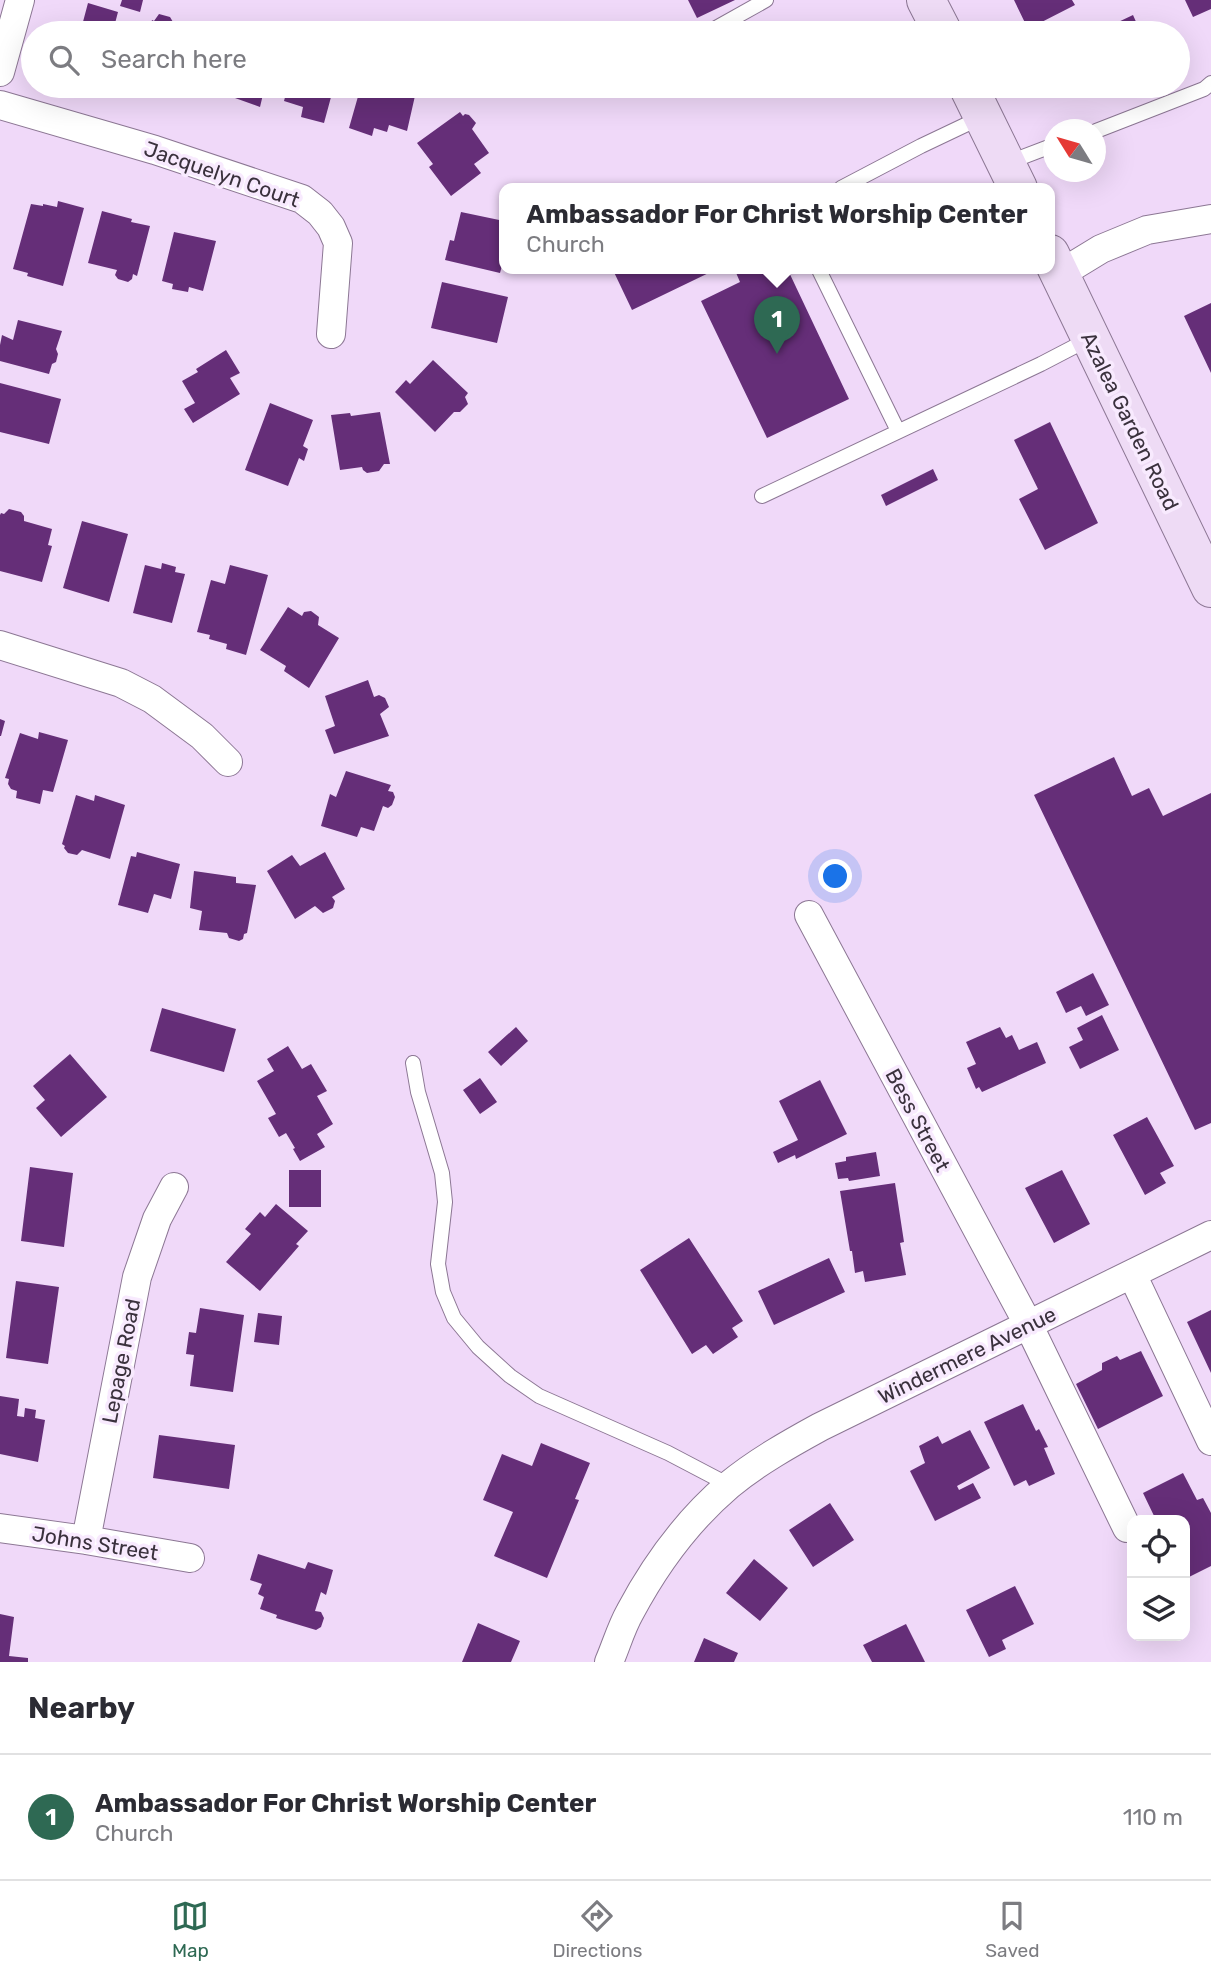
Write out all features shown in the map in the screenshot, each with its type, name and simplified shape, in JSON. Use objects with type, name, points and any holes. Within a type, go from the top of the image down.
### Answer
[{"type":"main road","points":[[926,0],[937,21]]},
{"type":"main road","points":[[976,101],[1012,175]]},
{"type":"main road","name":"Azalea Garden Road","points":[[1055,264],[1211,588]]},
{"type":"street","points":[[0,72],[20,0]]},
{"type":"street","name":"Jacquelyn Court","points":[[0,105],[155,150],[302,200],[320,213],[331,226],[338,243],[331,334]]},
{"type":"street","points":[[1055,264],[1147,230],[1211,219]]},
{"type":"street","points":[[0,645],[121,683],[142,693],[202,736],[228,762]]},
{"type":"street","name":"Bess Street","points":[[808,915],[1028,1324],[1127,1528]]},
{"type":"street","name":"Lepage Road","points":[[86,1540],[137,1277],[157,1219],[174,1187]]},
{"type":"street","name":"Windermere Avenue","points":[[609,1662],[629,1614],[657,1566],[691,1522],[729,1485],[777,1451],[820,1427],[1211,1235]]},
{"type":"street","points":[[1132,1273],[1211,1441]]},
{"type":"street","name":"Johns Street","points":[[0,1528],[190,1558]]},
{"type":"lane","points":[[728,21],[766,0]]},
{"type":"lane","points":[[1190,94],[1211,83]]},
{"type":"lane","points":[[1106,127],[1181,98]]},
{"type":"lane","points":[[851,183],[921,146],[976,101]]},
{"type":"lane","points":[[1012,175],[1043,153]]},
{"type":"lane","points":[[821,274],[898,431]]},
{"type":"lane","points":[[762,496],[1041,364],[1090,338]]},
{"type":"lane","points":[[414,1063],[418,1092],[442,1173],[445,1202],[438,1264],[443,1292],[454,1318],[478,1347],[510,1376],[539,1395],[668,1453],[729,1485]]},
{"type":"building","points":[[122,0],[143,0],[140,12],[120,6]]},
{"type":"building","points":[[688,0],[735,0],[697,18]]},
{"type":"building","points":[[1014,0],[1072,0],[1075,5],[1044,21],[1024,21]]},
{"type":"building","points":[[1185,0],[1211,0],[1211,9],[1193,17]]},
{"type":"building","points":[[88,3],[118,12],[116,21],[83,21]]},
{"type":"building","points":[[159,14],[170,17],[172,21],[154,21]]},
{"type":"building","points":[[1133,15],[1136,21],[1120,21]]},
{"type":"building","points":[[235,98],[262,98],[260,107]]},
{"type":"building","points":[[285,98],[331,98],[324,123],[301,117],[303,107],[284,101]]},
{"type":"building","points":[[358,98],[414,98],[407,131],[389,125],[387,132],[374,128],[372,136],[349,128]]},
{"type":"building","points":[[460,112],[463,116],[469,115],[476,123],[472,129],[489,153],[474,164],[481,173],[451,196],[429,167],[433,164],[417,143]]},
{"type":"building","points":[[58,201],[84,208],[63,286],[27,276],[28,273],[13,269],[31,204],[57,207]]},
{"type":"building","points":[[102,211],[150,226],[137,276],[133,274],[128,282],[118,279],[115,275],[117,270],[88,263]]},
{"type":"building","points":[[461,212],[499,220],[499,273],[445,260],[450,240],[454,241]]},
{"type":"building","points":[[174,232],[216,241],[203,291],[189,287],[188,292],[172,289],[173,284],[162,281]]},
{"type":"building","points":[[615,274],[707,274],[632,310]]},
{"type":"building","points":[[737,274],[790,274],[849,399],[767,438],[701,301],[740,282]]},
{"type":"building","points":[[442,282],[508,297],[497,343],[431,328]]},
{"type":"building","points":[[1211,303],[1211,373],[1184,316]]},
{"type":"building","points":[[18,320],[62,331],[56,349],[56,362],[52,364],[49,374],[0,361],[2,335],[13,340]]},
{"type":"building","points":[[226,350],[240,373],[230,378],[240,394],[193,423],[184,409],[195,403],[182,381]]},
{"type":"building","points":[[433,360],[468,393],[465,397],[468,404],[460,412],[454,412],[435,432],[395,392],[406,380],[410,384]]},
{"type":"building","points":[[0,383],[61,399],[49,444],[0,432]]},
{"type":"building","points":[[270,403],[313,420],[303,446],[308,449],[304,461],[299,458],[288,486],[245,470]]},
{"type":"building","points":[[380,412],[390,464],[384,464],[379,471],[367,473],[362,467],[340,470],[331,415],[350,413],[351,416]]},
{"type":"building","points":[[1050,422],[1098,523],[1045,550],[1019,499],[1038,489],[1014,440]]},
{"type":"building","points":[[933,469],[938,480],[886,506],[881,495]]},
{"type":"building","points":[[9,509],[21,512],[24,521],[52,529],[48,545],[52,546],[42,582],[0,571],[0,515]]},
{"type":"building","points":[[82,521],[128,534],[109,602],[63,588]]},
{"type":"building","points":[[162,563],[176,567],[175,572],[185,574],[172,623],[133,613],[145,565],[161,569]]},
{"type":"building","points":[[230,565],[268,575],[246,655],[226,649],[227,644],[197,632],[211,580],[225,584]]},
{"type":"building","points":[[288,607],[302,616],[304,612],[311,611],[319,617],[318,625],[339,638],[309,688],[284,671],[286,666],[260,650]]},
{"type":"building","points":[[368,680],[374,697],[379,695],[385,698],[389,707],[380,714],[389,736],[334,754],[325,730],[335,726],[325,696]]},
{"type":"building","points":[[0,719],[5,721],[1,736],[0,736]]},
{"type":"building","points":[[39,732],[68,740],[53,792],[43,790],[40,804],[16,798],[17,791],[11,789],[9,779],[5,778],[20,733],[38,739]]},
{"type":"building","points":[[1114,757],[1132,796],[1149,788],[1163,816],[1211,793],[1211,1123],[1195,1130],[1034,795]]},
{"type":"building","points":[[346,771],[391,785],[388,791],[393,792],[395,797],[388,808],[383,806],[374,831],[361,827],[357,837],[321,826],[330,794],[336,797]]},
{"type":"building","points":[[76,795],[94,801],[95,795],[125,805],[110,859],[82,850],[77,855],[68,853],[64,848],[62,844]]},
{"type":"building","points":[[137,852],[180,864],[171,899],[154,894],[148,913],[118,905],[131,856],[136,857]]},
{"type":"building","points":[[325,852],[345,889],[332,897],[335,901],[333,908],[323,913],[315,906],[295,919],[267,871],[292,855],[300,866]]},
{"type":"building","points":[[194,871],[236,877],[236,883],[256,885],[247,933],[243,939],[239,941],[229,938],[227,933],[199,930],[202,911],[190,908]]},
{"type":"building","points":[[1093,973],[1109,1005],[1086,1016],[1081,1006],[1066,1013],[1056,992]]},
{"type":"building","points":[[162,1008],[236,1029],[224,1072],[150,1051]]},
{"type":"building","points":[[1102,1015],[1119,1050],[1080,1069],[1069,1047],[1083,1040],[1077,1028]]},
{"type":"building","points":[[516,1027],[528,1041],[501,1066],[488,1052]]},
{"type":"building","points":[[1000,1027],[1006,1038],[1012,1035],[1019,1050],[1037,1042],[1046,1063],[982,1092],[979,1087],[976,1089],[967,1068],[976,1064],[966,1042]]},
{"type":"building","points":[[288,1046],[302,1069],[311,1064],[327,1091],[317,1096],[333,1124],[317,1134],[325,1147],[300,1161],[286,1133],[279,1137],[268,1118],[276,1114],[257,1081],[274,1071],[267,1059]]},
{"type":"building","points":[[70,1054],[107,1097],[61,1137],[36,1108],[45,1100],[33,1086]]},
{"type":"building","points":[[480,1078],[497,1102],[480,1114],[463,1090]]},
{"type":"building","points":[[820,1080],[847,1134],[796,1159],[795,1155],[778,1163],[773,1152],[798,1140],[779,1101]]},
{"type":"building","points":[[1147,1117],[1174,1166],[1160,1173],[1166,1183],[1145,1195],[1113,1135]]},
{"type":"building","points":[[876,1152],[880,1176],[849,1181],[848,1178],[838,1179],[835,1163],[846,1161],[846,1157]]},
{"type":"building","points":[[30,1167],[73,1173],[64,1247],[21,1241]]},
{"type":"building","points":[[289,1170],[321,1170],[321,1207],[289,1207]]},
{"type":"building","points":[[1062,1170],[1090,1224],[1054,1243],[1025,1188]]},
{"type":"building","points":[[895,1183],[904,1242],[900,1243],[906,1275],[865,1282],[863,1271],[855,1273],[840,1191]]},
{"type":"building","points":[[276,1204],[308,1231],[296,1244],[299,1246],[260,1291],[226,1262],[251,1234],[245,1229],[260,1212],[265,1217]]},
{"type":"building","points":[[689,1238],[743,1321],[732,1328],[738,1337],[713,1354],[706,1345],[692,1354],[640,1270]]},
{"type":"building","points":[[829,1258],[845,1292],[774,1325],[758,1291]]},
{"type":"building","points":[[16,1281],[59,1287],[48,1364],[6,1358]]},
{"type":"building","points":[[200,1308],[244,1315],[233,1392],[190,1386],[194,1355],[186,1354],[189,1332],[196,1333]]},
{"type":"building","points":[[1211,1310],[1211,1373],[1187,1322]]},
{"type":"building","points":[[258,1313],[282,1316],[279,1345],[254,1342]]},
{"type":"building","points":[[1141,1351],[1163,1396],[1098,1429],[1076,1384],[1102,1370],[1102,1363],[1117,1356],[1120,1360]]},
{"type":"building","points":[[0,1396],[19,1399],[17,1416],[24,1417],[25,1408],[36,1410],[35,1418],[45,1420],[38,1462],[0,1454]]},
{"type":"building","points":[[1023,1404],[1036,1431],[1039,1429],[1048,1447],[1044,1448],[1055,1474],[1029,1486],[1026,1480],[1014,1486],[984,1422]]},
{"type":"building","points":[[970,1430],[990,1468],[957,1486],[959,1490],[973,1483],[981,1498],[935,1521],[910,1471],[925,1463],[919,1446],[938,1436],[942,1444]]},
{"type":"building","points":[[159,1435],[235,1445],[229,1489],[153,1478]]},
{"type":"building","points":[[541,1443],[590,1463],[575,1499],[579,1500],[547,1578],[494,1556],[513,1512],[483,1500],[502,1454],[532,1466]]},
{"type":"building","points":[[1183,1473],[1197,1500],[1203,1498],[1211,1513],[1211,1566],[1190,1576],[1190,1515],[1154,1515],[1143,1493]]},
{"type":"building","points":[[830,1503],[854,1540],[813,1567],[789,1530]]},
{"type":"building","points":[[258,1554],[305,1569],[308,1562],[333,1570],[326,1595],[321,1592],[315,1611],[321,1612],[324,1618],[321,1627],[316,1630],[276,1618],[277,1615],[260,1609],[264,1597],[258,1594],[262,1584],[250,1580]]},
{"type":"building","points":[[754,1559],[788,1588],[760,1621],[726,1593]]},
{"type":"building","points":[[1015,1586],[1034,1624],[1002,1640],[1006,1649],[989,1657],[966,1610]]},
{"type":"building","points":[[0,1614],[14,1617],[9,1656],[28,1658],[28,1662],[0,1662]]},
{"type":"building","points":[[478,1623],[520,1641],[511,1662],[462,1662]]},
{"type":"building","points":[[906,1624],[925,1662],[872,1662],[863,1645]]},
{"type":"building","points":[[704,1638],[738,1653],[734,1662],[694,1662]]},
{"type":"place","name":"Ambassador For Christ Worship Center","points":[[777,354]]}]
